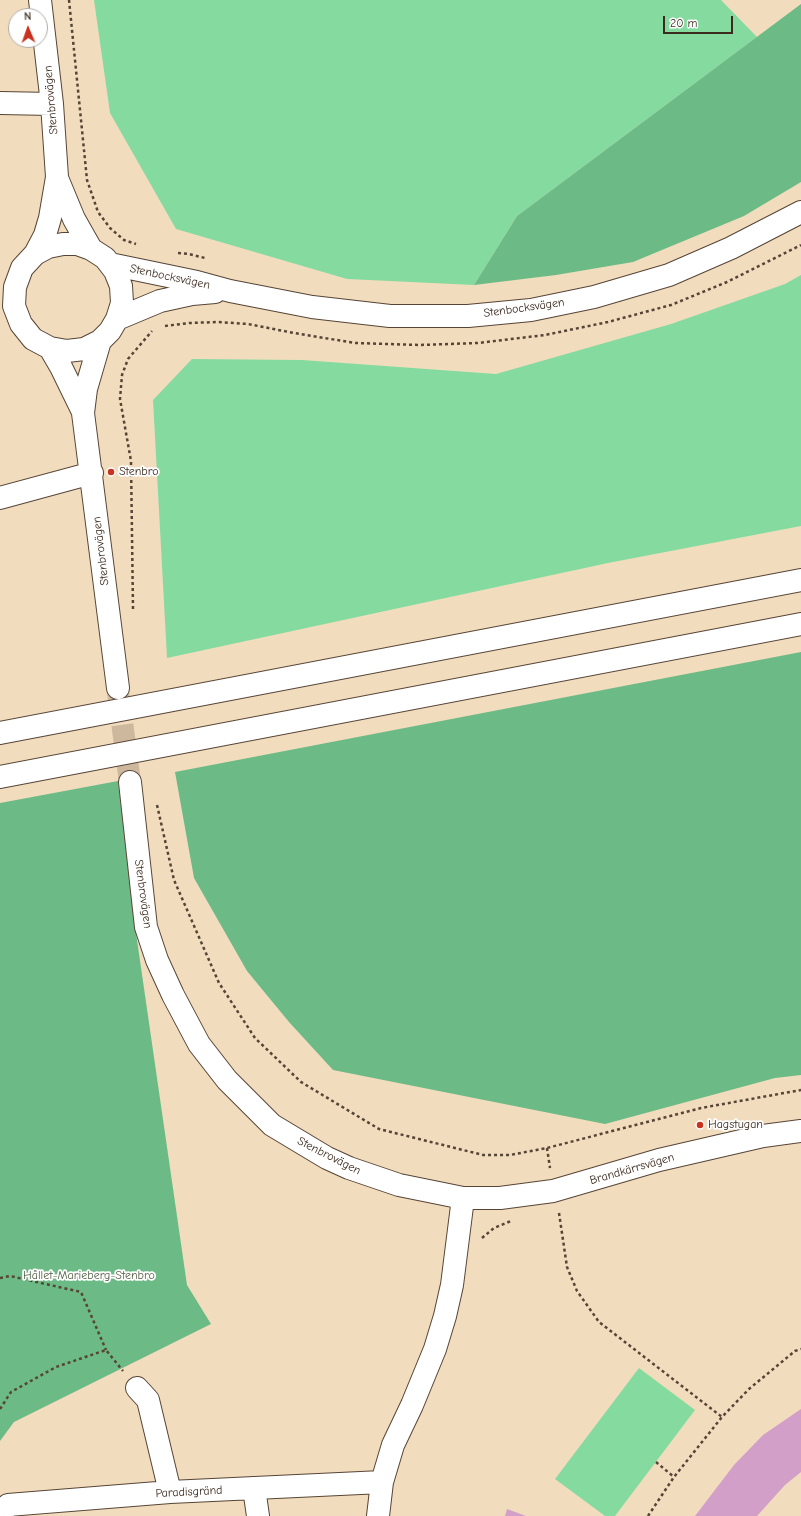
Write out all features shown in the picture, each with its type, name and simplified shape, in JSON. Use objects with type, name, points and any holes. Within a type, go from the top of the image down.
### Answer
[{"type":"main road","name":"Stenbrovägen","points":[[35,254],[48,247],[62,244],[77,244],[92,249],[105,258],[110,264],[115,271],[121,286],[122,303],[117,319],[110,331],[100,341],[84,348],[67,351],[50,348],[33,339],[21,324],[14,306],[15,287],[22,268],[35,254],[45,235],[50,218],[56,177],[52,104],[40,0]]},
{"type":"main road","points":[[0,103],[52,104]]},
{"type":"main road","name":"Stenbrovägen","points":[[56,177],[74,219],[92,249]]},
{"type":"main road","name":"Stenbocksvägen","points":[[110,264],[197,282],[230,291],[312,307],[390,316],[468,316],[531,310],[594,297],[668,275],[731,248],[801,212]]},
{"type":"main road","name":"Stenbocksvägen","points":[[117,319],[160,302],[192,294],[230,291]]},
{"type":"main road","name":"Stenbrovägen","points":[[100,341],[86,389],[83,413],[92,473],[118,688]]},
{"type":"main road","name":"Stenbrovägen","points":[[50,348],[83,413]]},
{"type":"main road","points":[[0,498],[92,473]]},
{"type":"main road","points":[[0,733],[801,580]]},
{"type":"main road","points":[[0,777],[801,624]]},
{"type":"main road","name":"Stenbrovägen","points":[[130,782],[146,927],[157,960],[173,995],[200,1044],[227,1080],[272,1125],[327,1158],[349,1168],[392,1183],[463,1198]]},
{"type":"main road","name":"Brandkärrsvägen","points":[[463,1198],[500,1198],[553,1191],[659,1160],[763,1136],[801,1131]]},
{"type":"main road","points":[[378,1516],[382,1482],[393,1445],[412,1405],[435,1349],[445,1316],[452,1285],[463,1198]]},
{"type":"main road","points":[[137,1388],[148,1400],[170,1492]]},
{"type":"main road","name":"Paradisgränd","points":[[1,1516],[8,1505],[170,1492],[382,1482]]},
{"type":"main road","points":[[254,1488],[258,1516]]},
{"type":"path","points":[[155,798],[174,880],[219,983],[254,1038],[301,1082],[379,1129],[483,1155],[510,1155],[547,1148],[701,1108],[801,1090]]},
{"type":"path","points":[[559,1212],[568,1267],[577,1291],[599,1322],[722,1417]]},
{"type":"path","points":[[0,1278],[10,1276],[80,1292],[106,1350],[137,1388]]},
{"type":"path","points":[[648,1516],[674,1477],[722,1417],[749,1389],[795,1351],[801,1349]]},
{"type":"path","points":[[0,1409],[12,1392],[56,1367],[106,1350]]},
{"type":"path","points":[[656,1462],[674,1477]]},
{"type":"green space","points":[[94,0],[721,0],[757,37],[517,216],[474,285],[347,279],[176,229],[110,113]]},
{"type":"green space","points":[[801,4],[801,182],[744,216],[633,262],[556,275],[474,285],[517,216]]},
{"type":"green space","points":[[801,275],[801,526],[608,563],[167,658],[153,400],[192,359],[302,360],[496,374],[671,324],[785,284]]},
{"type":"green space","points":[[801,652],[801,1075],[775,1078],[605,1124],[333,1070],[289,1022],[247,971],[194,878],[175,772]]},
{"type":"green space","name":"Hållet-Marieberg-Stenbro","points":[[118,781],[137,940],[187,1285],[211,1324],[14,1422],[0,1441],[0,803]]},
{"type":"green space","points":[[639,1368],[695,1410],[615,1516],[605,1516],[555,1479]]},
{"type":"building","points":[[801,1409],[801,1472],[785,1485],[757,1516],[695,1516],[734,1465],[763,1435]]},
{"type":"building","points":[[507,1509],[526,1516],[505,1516]]},
{"type":"tunnel","points":[[118,692],[130,782]]},
{"type":"place","name":"Stenbro","points":[[111,472]]},
{"type":"place","name":"Hagstugan","points":[[700,1125]]}]
